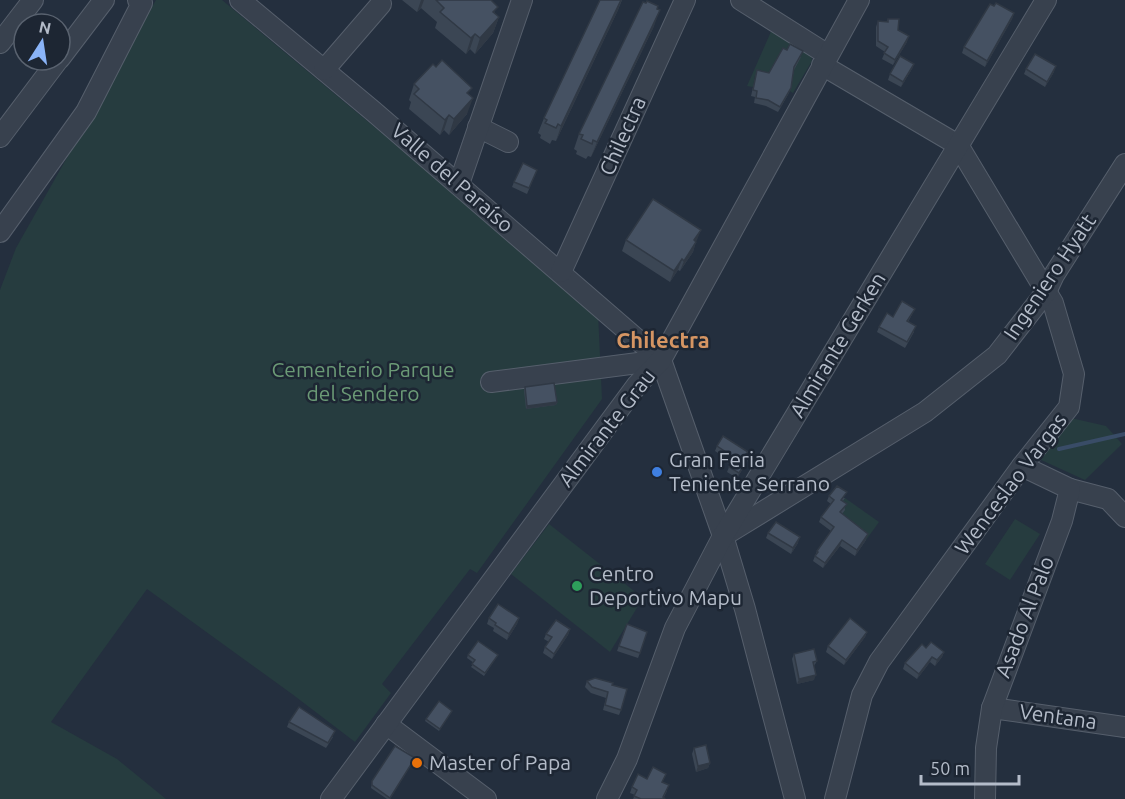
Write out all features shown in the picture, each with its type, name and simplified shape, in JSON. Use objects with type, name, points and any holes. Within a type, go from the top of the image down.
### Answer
[{"type":"street","points":[[0,43],[33,0]]},
{"type":"street","points":[[72,42],[104,0]]},
{"type":"street","name":"Valle del Paraíso","points":[[240,0],[459,184],[661,360]]},
{"type":"street","points":[[459,184],[522,0]]},
{"type":"street","name":"Chilectra","points":[[561,272],[685,0]]},
{"type":"street","name":"Wenceslao Vargas","points":[[741,0],[825,60],[958,145],[1053,303],[1074,374],[1070,407],[1022,466],[879,662],[862,695],[835,799]]},
{"type":"street","name":"Almirante Grau","points":[[331,799],[637,385],[661,360],[859,0]]},
{"type":"street","name":"Almirante Gerken","points":[[607,799],[627,759],[675,628],[723,536],[1046,0]]},
{"type":"street","points":[[0,232],[86,112],[140,1]]},
{"type":"street","points":[[324,70],[381,4]]},
{"type":"street","points":[[0,137],[49,72]]},
{"type":"street","points":[[478,127],[508,142]]},
{"type":"street","name":"Ingeniero Hyatt","points":[[723,536],[925,412],[998,355],[1046,292],[1054,275],[1125,164]]},
{"type":"street","points":[[491,382],[661,360],[723,536],[745,609],[795,799]]},
{"type":"street","points":[[1022,466],[1070,489],[1108,499],[1125,517]]},
{"type":"street","name":"Asado Al Palo","points":[[985,799],[986,748],[992,708],[1062,521],[1070,489]]},
{"type":"street","name":"Ventana","points":[[992,708],[1125,727]]},
{"type":"street","points":[[386,724],[486,799]]},
{"type":"green space","name":"Cementerio Parque del Sendero","points":[[156,0],[222,0],[598,313],[602,399],[477,573],[470,569],[382,684],[391,693],[355,742],[147,589],[51,722],[117,759],[166,799],[0,799],[0,290],[16,248]]},
{"type":"green space","points":[[773,27],[811,53],[812,61],[793,93],[767,78],[755,76],[753,87],[747,86]]},
{"type":"green space","points":[[1071,418],[1106,426],[1122,444],[1085,480],[1039,459]]},
{"type":"green space","points":[[845,498],[879,522],[866,540],[832,532],[839,505]]},
{"type":"green space","points":[[1015,519],[1040,534],[1010,580],[985,564]]},
{"type":"green space","name":"Centro Deportivo Mapu","points":[[549,524],[643,598],[610,652],[511,574]]},
{"type":"building","points":[[436,0],[491,0],[498,7],[493,12],[499,17],[480,38],[475,34],[471,38],[440,12],[444,8]]},
{"type":"building","points":[[600,0],[621,0],[561,126],[558,124],[556,128],[545,123],[547,120],[544,118]]},
{"type":"building","points":[[647,1],[658,6],[657,9],[660,10],[597,142],[593,140],[592,144],[581,139],[583,135],[579,134],[643,2]]},
{"type":"building","points":[[996,3],[1014,13],[987,61],[964,47],[990,4],[994,6]]},
{"type":"building","points":[[888,19],[899,19],[898,30],[909,36],[895,60],[884,53],[888,47],[878,41],[878,21],[888,22]]},
{"type":"building","points":[[790,44],[803,51],[794,67],[791,88],[780,107],[768,100],[756,98],[757,91],[753,90],[757,70],[769,73],[783,48],[787,50]]},
{"type":"building","points":[[1035,54],[1056,66],[1047,82],[1026,69]]},
{"type":"building","points":[[900,56],[914,64],[903,82],[890,74]]},
{"type":"building","points":[[442,60],[472,88],[467,93],[473,98],[454,119],[449,115],[445,120],[414,94],[419,89],[414,84],[433,64],[436,67]]},
{"type":"building","points":[[523,163],[537,170],[529,188],[514,182]]},
{"type":"building","points":[[653,199],[701,230],[684,261],[682,259],[674,271],[626,240]]},
{"type":"building","points":[[902,301],[915,309],[907,321],[916,326],[907,342],[879,327],[887,313],[893,317]]},
{"type":"building","points":[[554,383],[557,402],[527,406],[525,387]]},
{"type":"building","points":[[723,436],[748,452],[746,454],[749,457],[739,473],[729,467],[733,460],[728,456],[729,454],[717,446]]},
{"type":"building","points":[[837,486],[847,492],[841,500],[847,504],[840,512],[868,534],[857,550],[842,540],[825,563],[815,556],[834,527],[821,517],[834,500],[829,496]]},
{"type":"building","points":[[776,522],[800,537],[793,548],[768,533]]},
{"type":"building","points":[[498,604],[519,618],[509,634],[489,618]]},
{"type":"building","points":[[850,618],[867,632],[846,660],[828,646]]},
{"type":"building","points":[[556,620],[570,629],[554,654],[545,647],[552,637],[546,634]]},
{"type":"building","points":[[627,624],[647,632],[640,653],[619,646]]},
{"type":"building","points":[[478,641],[498,655],[485,673],[472,664],[475,660],[468,655]]},
{"type":"building","points":[[931,642],[944,652],[937,660],[932,657],[919,674],[905,663],[922,644],[926,648]]},
{"type":"building","points":[[814,649],[817,661],[813,662],[816,675],[799,679],[794,654]]},
{"type":"building","points":[[595,678],[627,689],[621,710],[605,705],[608,692],[592,687],[587,681]]},
{"type":"building","points":[[439,701],[452,711],[440,729],[426,719]]},
{"type":"building","points":[[299,707],[335,731],[328,743],[289,722]]},
{"type":"building","points":[[706,745],[710,763],[698,766],[694,748]]},
{"type":"building","points":[[395,746],[415,758],[390,798],[372,785],[372,781]]},
{"type":"building","points":[[653,767],[666,774],[662,782],[669,785],[663,797],[665,799],[641,799],[634,796],[637,790],[632,787],[638,774],[647,779]]},
{"type":"waterway","points":[[1059,449],[1125,434]]},
{"type":"place","name":"Gran Feria Teniente Serrano","points":[[657,472]]},
{"type":"place","name":"Centro Deportivo Mapu","points":[[577,586]]},
{"type":"place","name":"Master of Papa","points":[[417,763]]},
{"type":"district","name":"Chilectra","points":[[663,340]]}]
